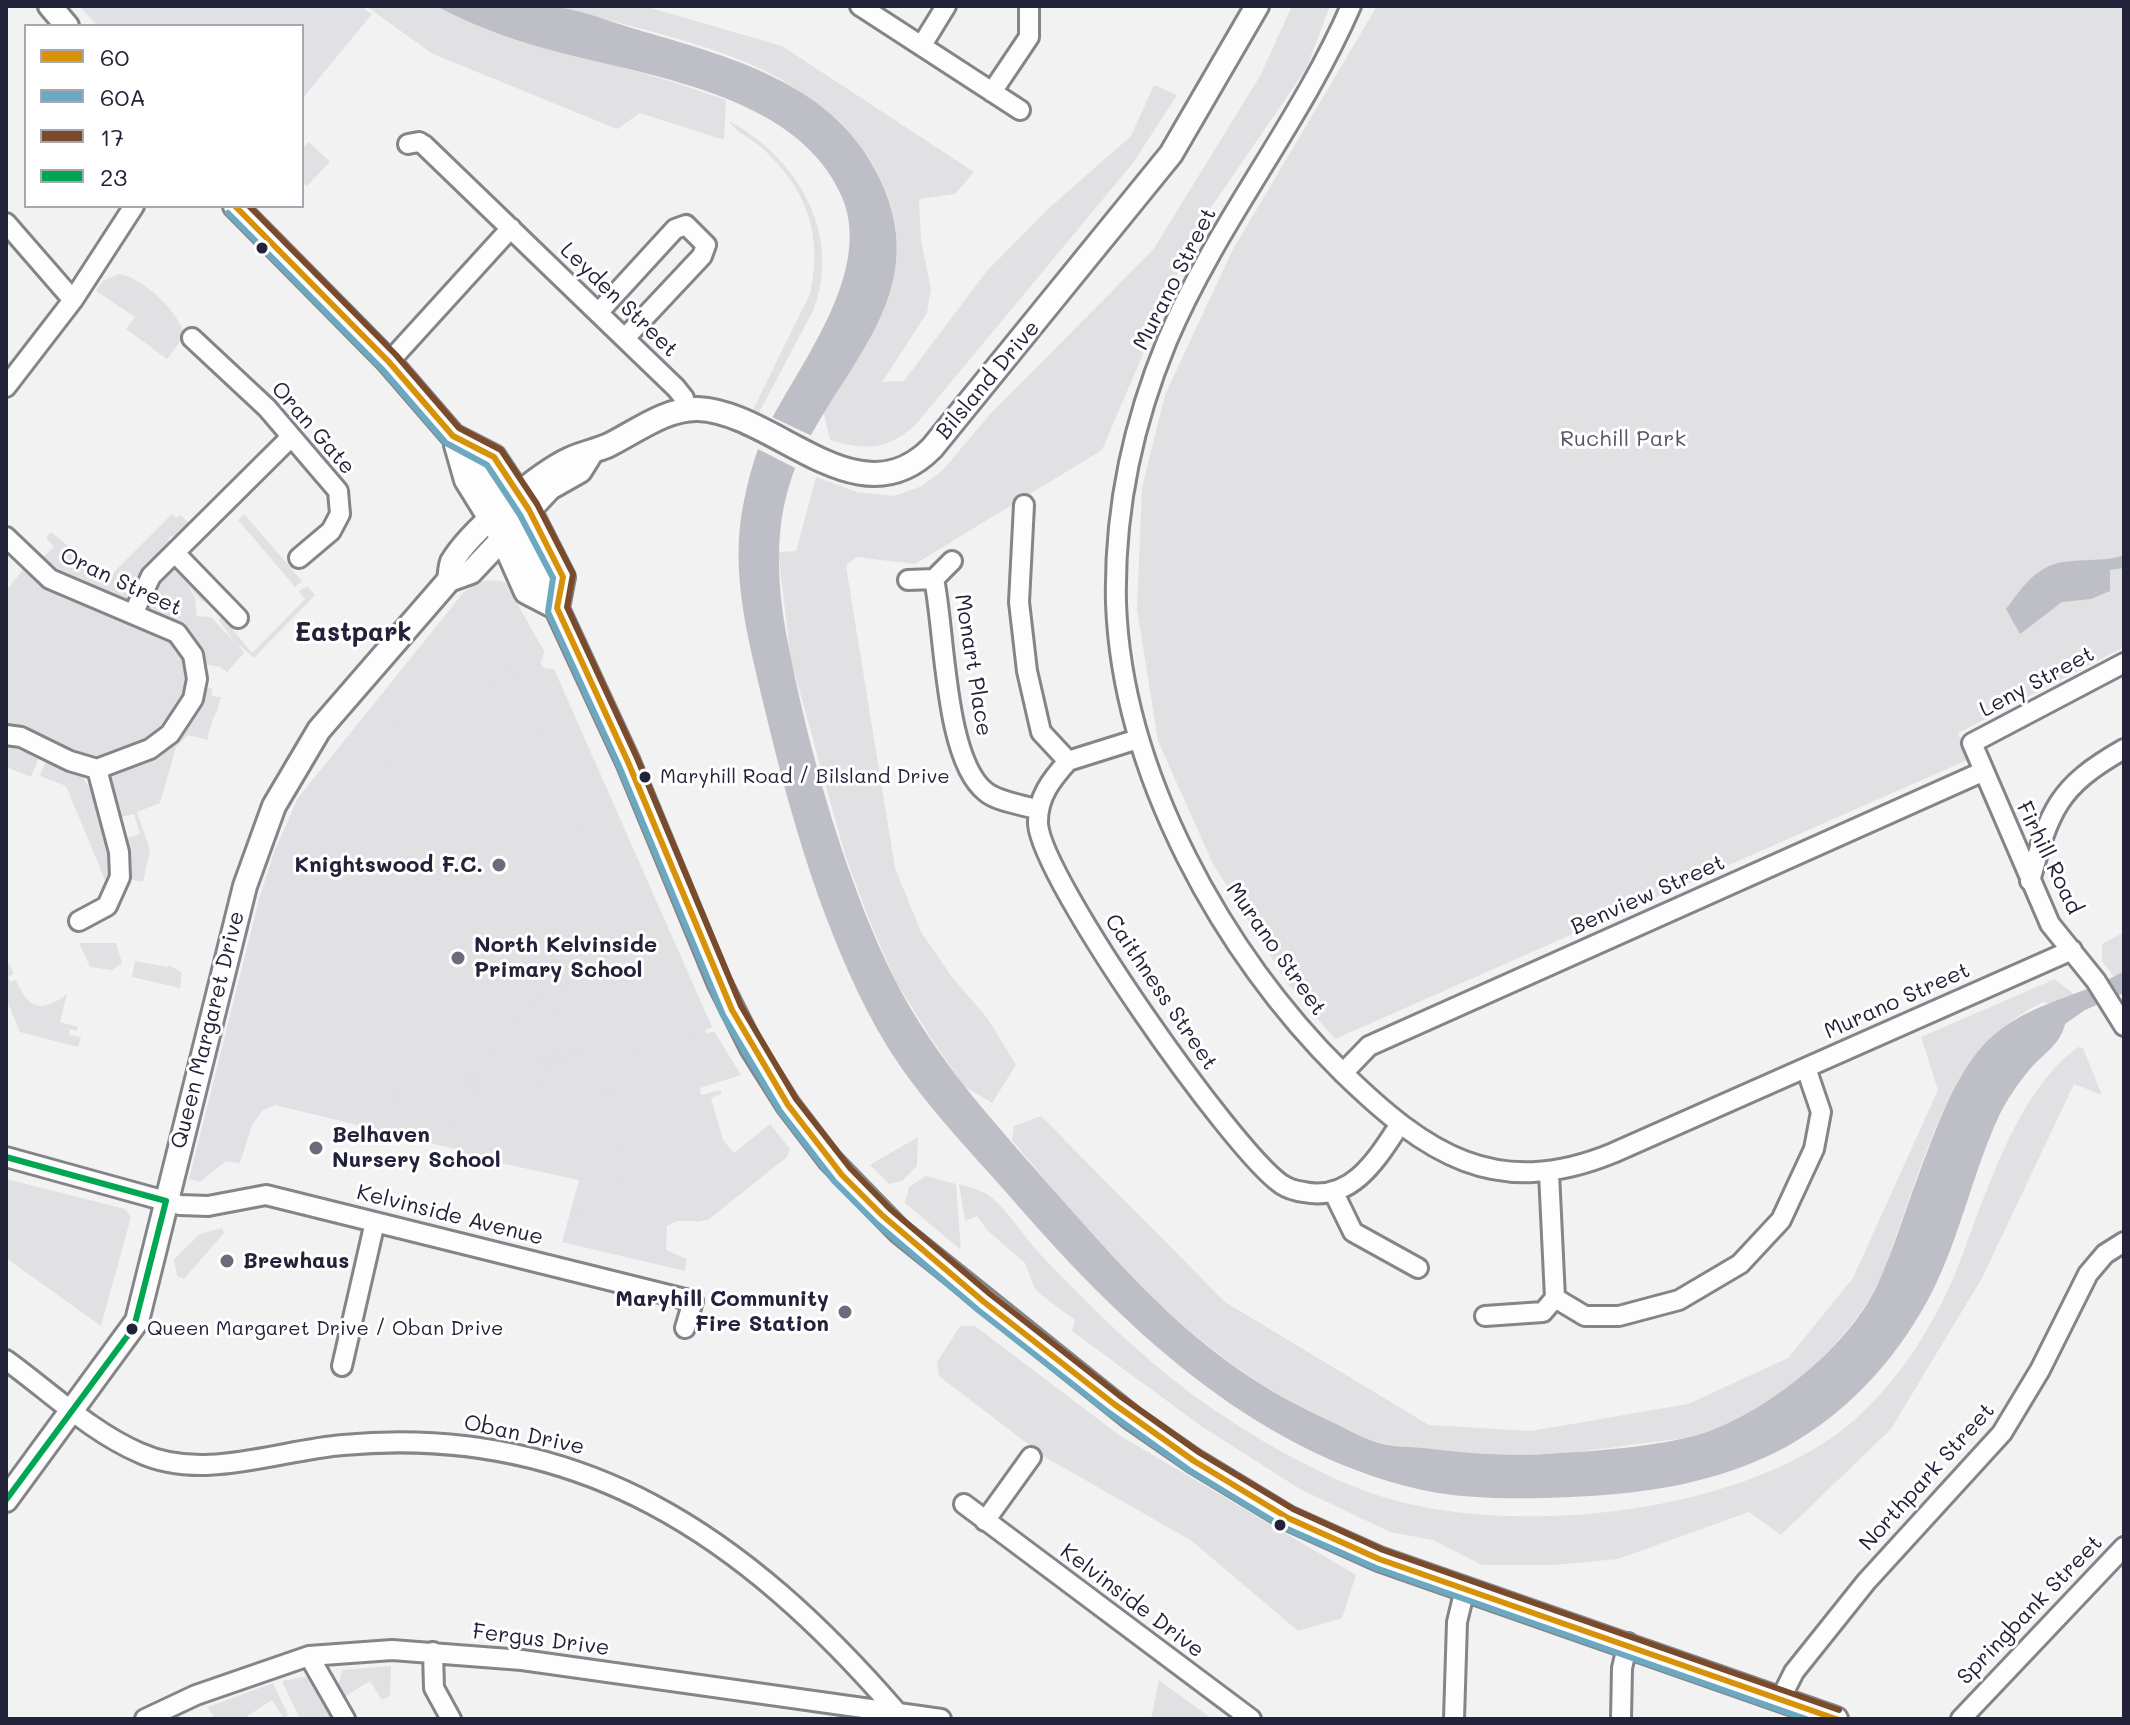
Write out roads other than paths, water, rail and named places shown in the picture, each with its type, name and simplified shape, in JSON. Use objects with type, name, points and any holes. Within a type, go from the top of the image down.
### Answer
[{"type":"main road","points":[[50,6],[65,24]]},
{"type":"main road","name":"Bilsland Drive","points":[[686,409],[732,416],[815,457],[850,470],[890,473],[913,465],[932,448],[1171,154],[1257,6]]},
{"type":"main road","points":[[237,208],[389,362],[453,436],[494,457],[526,592],[557,608]]},
{"type":"main road","points":[[510,516],[543,474],[572,457],[590,455],[665,416],[686,409]]},
{"type":"main road","points":[[453,436],[466,480],[510,516],[563,577],[557,608],[632,773],[741,1028],[788,1105],[854,1188],[910,1241],[984,1302],[1185,1455],[1307,1527],[1362,1552],[1628,1643],[1836,1719]]},
{"type":"main road","name":"Queen Margaret Drive","points":[[6,1500],[137,1321],[234,925],[274,806],[319,730],[449,580],[471,572],[510,516]]},
{"type":"street","points":[[860,6],[1020,110]]},
{"type":"street","points":[[922,45],[946,6]]},
{"type":"street","points":[[992,92],[1029,37],[1029,6]]},
{"type":"street","name":"Murano Street","points":[[1351,6],[1315,78],[1180,313],[1139,421],[1125,488],[1116,567],[1116,607],[1138,739],[1179,840],[1229,933],[1307,1035],[1343,1073],[1400,1124],[1427,1145],[1478,1168],[1517,1174],[1549,1173],[1613,1153],[2072,950]]},
{"type":"street","name":"Leyden Street","points":[[408,144],[424,145],[679,392],[686,409]]},
{"type":"street","points":[[6,387],[73,300],[133,208]]},
{"type":"street","points":[[6,223],[73,300]]},
{"type":"street","points":[[598,313],[675,229],[686,225],[706,245],[702,256],[625,338]]},
{"type":"street","points":[[389,362],[511,228]]},
{"type":"street","name":"Oran Gate","points":[[192,338],[267,408],[290,438],[324,470],[341,502],[340,514],[331,531],[299,558]]},
{"type":"street","points":[[134,612],[151,576],[290,438]]},
{"type":"street","points":[[1024,505],[1019,602],[1031,686],[1041,732],[1068,761]]},
{"type":"street","name":"Oran Street","points":[[6,537],[50,579],[134,612],[177,633],[188,643],[197,679],[193,699],[176,726],[150,749],[97,769]]},
{"type":"street","points":[[1003,542],[1022,544]]},
{"type":"street","points":[[176,554],[238,618]]},
{"type":"street","name":"Monart Place","points":[[908,580],[934,579],[952,561]]},
{"type":"street","name":"Monart Place","points":[[934,579],[948,687],[967,766],[986,793],[1039,810]]},
{"type":"street","name":"Leny Street","points":[[1972,743],[2124,663]]},
{"type":"street","points":[[6,735],[21,737],[70,761],[97,769],[119,852],[120,877],[107,906],[79,921]]},
{"type":"street","points":[[1039,810],[1048,786],[1068,761],[1138,739]]},
{"type":"street","name":"Firhill Road","points":[[1972,743],[2050,924],[2096,981],[2119,1017]]},
{"type":"street","points":[[2030,881],[2044,827],[2054,807],[2088,771],[2124,749]]},
{"type":"street","name":"Benview Street","points":[[1343,1073],[1369,1046],[1982,772]]},
{"type":"street","name":"Caithness Street","points":[[1039,810],[1042,840],[1077,907],[1216,1116],[1283,1186],[1310,1193],[1333,1191]]},
{"type":"street","points":[[1555,1298],[1585,1316],[1619,1316],[1679,1300],[1740,1264],[1781,1220],[1814,1149],[1821,1112],[1806,1068]]},
{"type":"street","points":[[1400,1124],[1364,1175],[1333,1191],[1353,1232],[1418,1268]]},
{"type":"street","name":"Kelvinside Avenue","points":[[6,1157],[166,1201],[208,1206],[266,1195],[693,1301],[685,1328]]},
{"type":"street","points":[[1485,1316],[1543,1312],[1555,1298],[1549,1173]]},
{"type":"street","points":[[342,1366],[375,1222]]},
{"type":"street","name":"Northpark Street","points":[[1781,1698],[1794,1672],[1866,1582],[2002,1433],[2040,1370],[2088,1274],[2105,1254],[2124,1242]]},
{"type":"street","name":"Oban Drive","points":[[6,1360],[72,1410],[141,1454],[169,1461],[202,1464],[322,1447],[408,1441],[449,1443],[577,1469],[656,1504],[724,1548],[852,1661],[896,1711]]},
{"type":"street","points":[[985,1521],[1031,1457]]},
{"type":"street","name":"Kelvinside Drive","points":[[964,1504],[1251,1719]]},
{"type":"street","name":"Springbank Street","points":[[1966,1713],[2124,1547]]},
{"type":"street","points":[[1454,1719],[1457,1616],[1465,1589]]},
{"type":"street","points":[[1621,1719],[1622,1674],[1628,1643]]},
{"type":"street","name":"Fergus Drive","points":[[145,1719],[196,1695],[309,1656],[346,1651],[433,1652],[522,1660],[941,1719]]},
{"type":"street","points":[[433,1652],[434,1688],[451,1719]]},
{"type":"street","points":[[309,1656],[345,1719]]},
{"type":"place","name":"Maryhill Road / Bilsland Drive","points":[[645,777]]},
{"type":"place","name":"Knightswood F.C.","points":[[499,865]]},
{"type":"place","name":"North Kelvinside Primary School","points":[[458,958]]},
{"type":"place","name":"Belhaven Nursery School","points":[[316,1148]]},
{"type":"place","name":"Brewhaus","points":[[227,1261]]},
{"type":"place","name":"Maryhill Community Fire Station","points":[[845,1312]]},
{"type":"place","name":"Queen Margaret Drive / Oban Drive","points":[[132,1329]]},
{"type":"district","name":"Eastpark","points":[[353,633]]},
{"type":"park label","name":"Ruchill Park","points":[[1623,439]]}]
